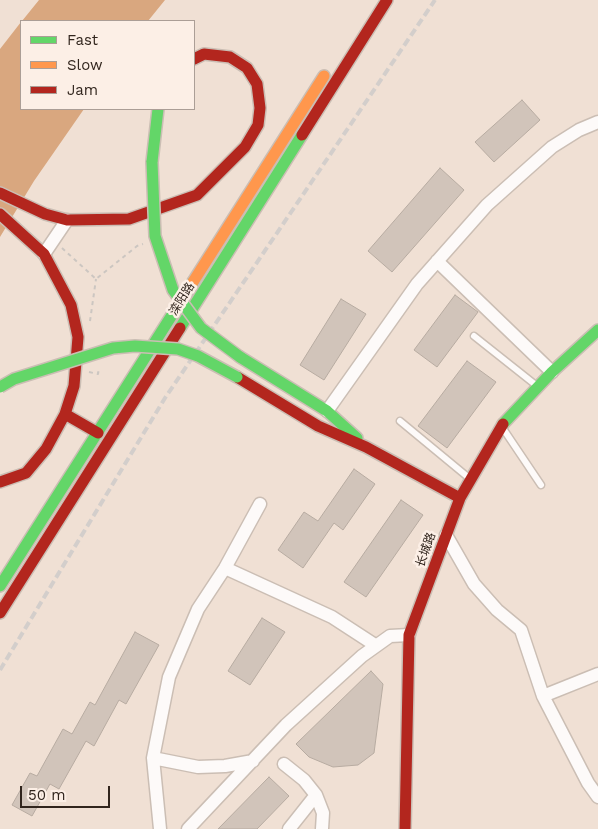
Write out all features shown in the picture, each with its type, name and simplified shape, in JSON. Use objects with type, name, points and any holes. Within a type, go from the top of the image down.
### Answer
[{"type":"street","points":[[357,24],[373,0]]},
{"type":"street","name":"滦阳路","points":[[0,613],[387,0]]},
{"type":"street","points":[[0,193],[44,214],[67,220],[129,219],[197,195],[257,155],[260,108],[256,84],[247,68],[230,57],[204,54],[195,58]]},
{"type":"street","name":"滦阳路","points":[[0,586],[98,434],[257,155],[332,65]]},
{"type":"street","points":[[158,110],[152,162],[155,236],[173,290],[201,328],[240,357],[327,411],[366,447]]},
{"type":"street","points":[[327,411],[417,284],[488,204],[552,147],[579,130],[598,122]]},
{"type":"street","points":[[0,214],[44,254],[71,305],[78,337],[74,386],[65,414],[46,448],[26,473],[0,482]]},
{"type":"street","points":[[44,254],[67,220]]},
{"type":"street","points":[[437,261],[552,372]]},
{"type":"street","name":"长城路","points":[[404,829],[409,635],[460,498],[501,426],[552,372],[598,330]]},
{"type":"street","points":[[0,387],[23,376],[113,348],[135,346],[178,349],[198,356],[237,376],[318,426],[366,447],[460,498]]},
{"type":"street","points":[[65,414],[98,434]]},
{"type":"street","points":[[160,829],[152,758],[169,677],[198,609],[226,568],[260,504]]},
{"type":"street","points":[[446,535],[474,584],[497,610],[520,630],[543,696],[588,783],[598,797]]},
{"type":"street","points":[[226,568],[332,617],[375,645]]},
{"type":"street","points":[[188,829],[286,725],[375,645],[390,636],[409,635]]},
{"type":"street","points":[[543,696],[598,674]]},
{"type":"street","points":[[152,758],[198,767],[225,766],[252,761]]},
{"type":"street","points":[[284,764],[304,780],[316,795],[323,813],[322,829]]},
{"type":"street","points":[[289,829],[316,795]]},
{"type":"lane","points":[[474,336],[538,387]]},
{"type":"lane","points":[[400,421],[470,479]]},
{"type":"lane","points":[[501,426],[541,485]]},
{"type":"path","points":[[53,239],[96,279],[137,246]]},
{"type":"shaded area","points":[[39,0],[165,0],[149,20],[23,20]]},
{"type":"shaded area","points":[[20,23],[20,110],[83,110],[34,181],[0,237],[0,49]]},
{"type":"building","points":[[522,100],[540,120],[494,162],[475,142]]},
{"type":"building","points":[[440,168],[464,190],[392,272],[368,251]]},
{"type":"building","points":[[455,295],[478,312],[437,367],[414,350]]},
{"type":"building","points":[[341,299],[366,314],[324,380],[300,365]]},
{"type":"building","points":[[467,361],[496,382],[447,448],[418,426]]},
{"type":"building","points":[[354,469],[375,484],[343,530],[334,523],[303,568],[278,550],[304,512],[318,521]]},
{"type":"building","points":[[401,500],[423,515],[366,597],[344,582]]},
{"type":"building","points":[[262,618],[285,632],[250,685],[228,671]]},
{"type":"building","points":[[135,632],[159,645],[126,704],[119,700],[94,746],[86,741],[59,789],[50,784],[32,816],[12,805],[30,773],[37,776],[63,729],[72,734],[90,702],[95,705]]},
{"type":"building","points":[[371,671],[383,684],[374,753],[358,765],[333,767],[309,757],[296,744]]},
{"type":"building","points":[[269,777],[289,796],[257,829],[218,829]]},
{"type":"railway","points":[[0,670],[165,398],[435,0]]},
{"type":"traffic: fast","points":[[152,162],[158,110]]},
{"type":"traffic: fast","points":[[180,328],[302,135]]},
{"type":"traffic: fast","points":[[152,162],[155,236],[173,290],[201,328],[240,357]]},
{"type":"traffic: fast","points":[[0,586],[193,282]]},
{"type":"traffic: fast","points":[[503,424],[552,372],[598,330]]},
{"type":"traffic: fast","points":[[0,387],[14,379],[113,348],[135,346],[178,349],[198,356],[237,377]]},
{"type":"traffic: fast","points":[[240,357],[327,411],[357,438]]},
{"type":"traffic: slow","points":[[193,282],[324,76]]},
{"type":"traffic: jam","points":[[302,135],[387,0]]},
{"type":"traffic: jam","points":[[0,193],[45,214],[67,220],[129,219],[197,195],[245,147],[258,125],[260,108],[257,84],[247,68],[230,57],[204,54],[195,58]]},
{"type":"traffic: jam","points":[[0,214],[44,254],[71,305],[78,337],[74,386],[65,414],[46,449],[26,473],[0,482]]},
{"type":"traffic: jam","points":[[0,613],[180,328]]},
{"type":"traffic: jam","points":[[237,377],[318,426],[366,447],[460,498]]},
{"type":"traffic: jam","points":[[65,414],[98,433]]},
{"type":"traffic: jam","points":[[405,829],[409,635],[460,498],[503,424]]}]
